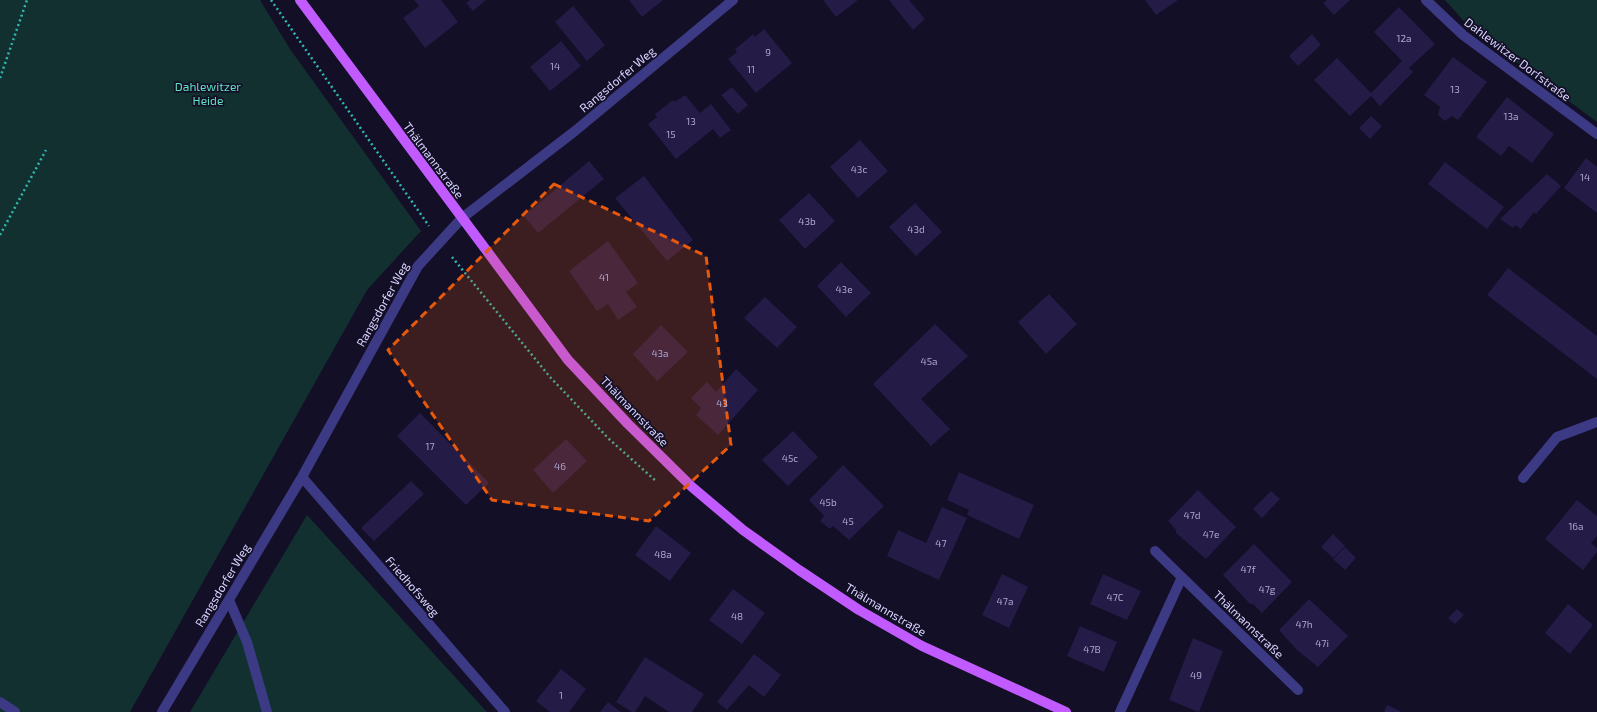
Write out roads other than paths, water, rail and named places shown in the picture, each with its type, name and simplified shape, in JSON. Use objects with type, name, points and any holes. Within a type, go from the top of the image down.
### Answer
[{"type":"main road","name":"Thälmannstraße","points":[[300,0],[568,360],[628,424],[687,481],[743,530],[847,602],[916,643],[1066,712]]},
{"type":"street","name":"Rangsdorfer Weg","points":[[162,712],[302,477],[418,266],[441,243],[462,218],[575,131],[733,0]]},
{"type":"street","name":"Dahlewitzer Dorfstraße","points":[[1426,0],[1463,35],[1597,134]]},
{"type":"street","points":[[1523,478],[1558,437],[1597,422]]},
{"type":"street","name":"Friedhofsweg","points":[[302,477],[505,712]]},
{"type":"street","name":"Thälmannstraße","points":[[1155,551],[1298,690]]},
{"type":"street","points":[[1120,712],[1182,577]]},
{"type":"street","points":[[228,600],[247,642],[267,712]]},
{"type":"street","points":[[0,702],[15,712]]},
{"type":"park label","name":"Dahlewitzer Heide","points":[[208,93]]}]
